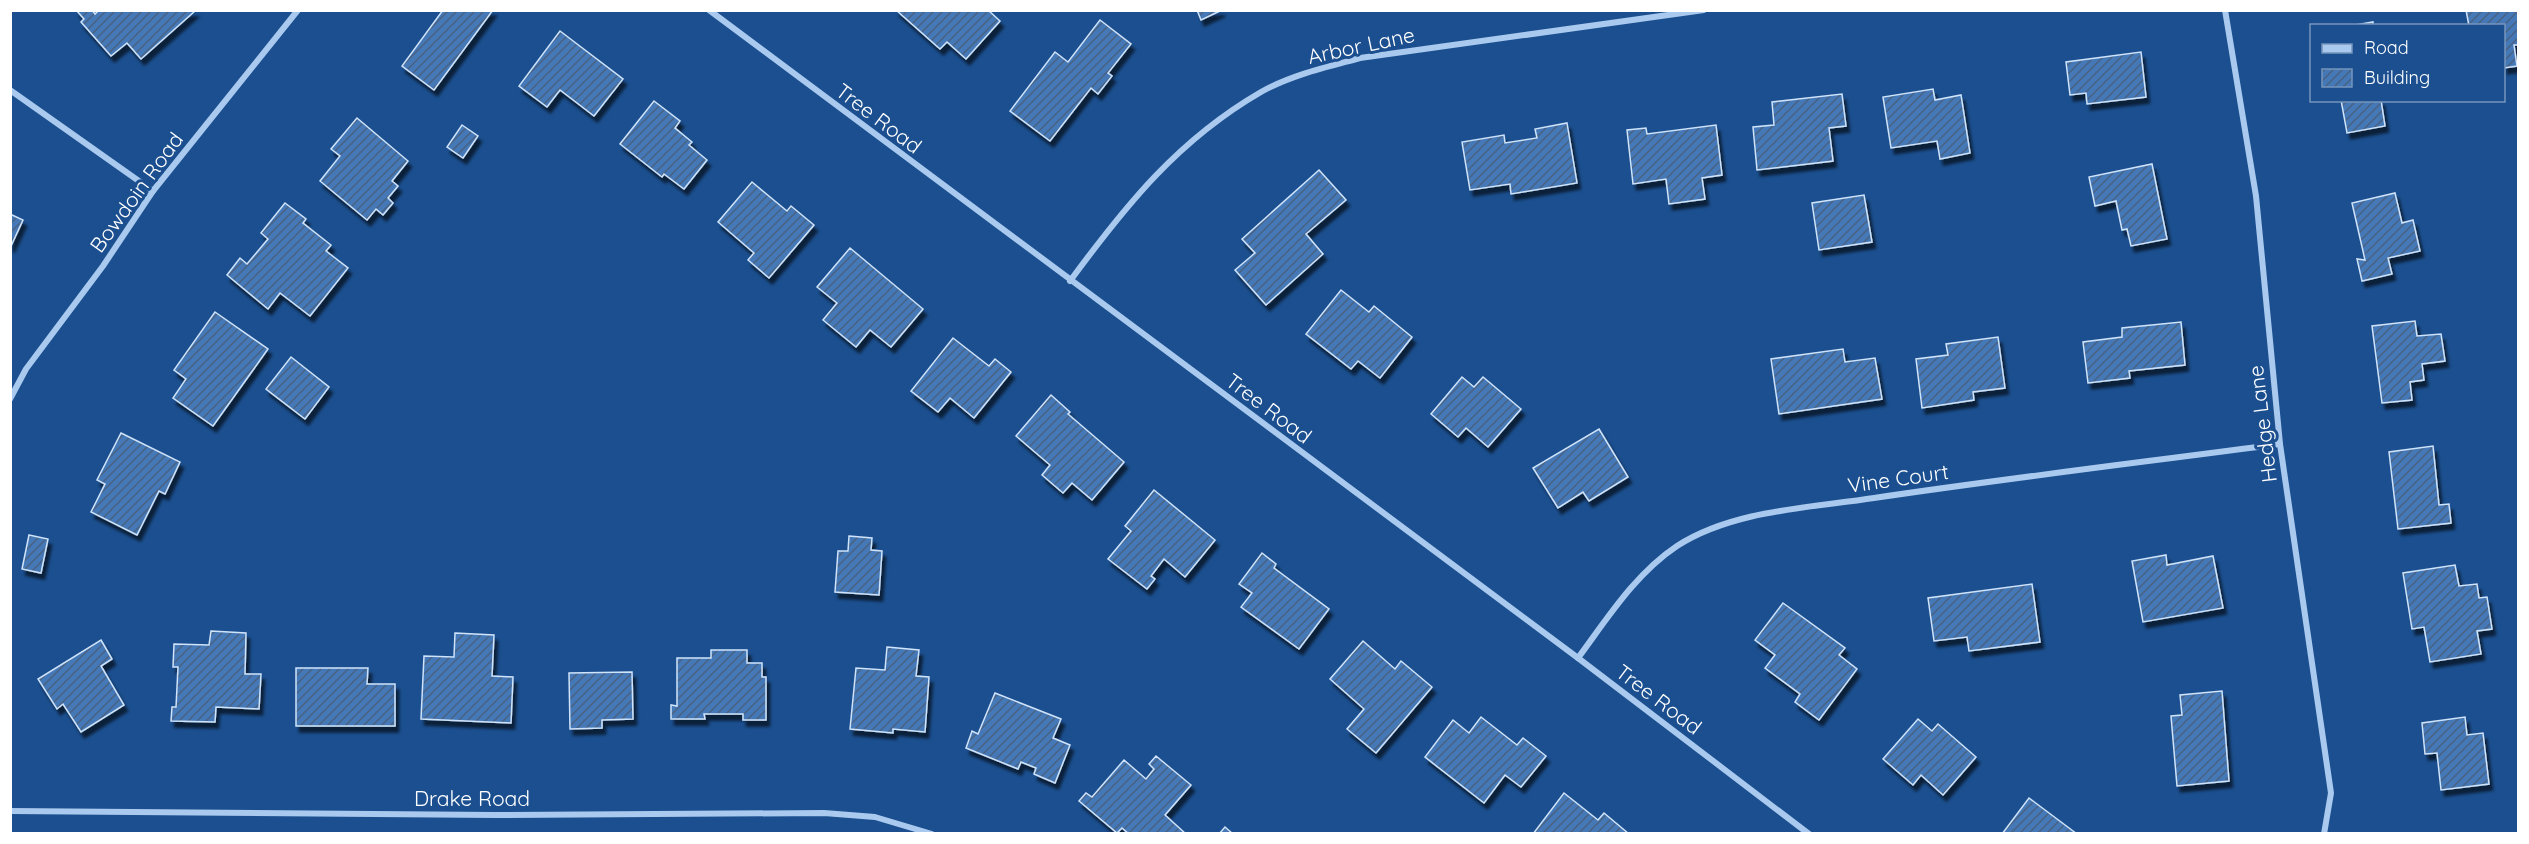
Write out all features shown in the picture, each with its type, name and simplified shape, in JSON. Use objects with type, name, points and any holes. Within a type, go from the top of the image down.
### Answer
[{"type":"street","name":"Bowdoin Road","points":[[10,399],[26,369],[103,266],[153,191],[298,10]]},
{"type":"street","name":"Tree Road","points":[[709,10],[1578,658],[1809,834]]},
{"type":"street","name":"Arbor Lane","points":[[1070,281],[1120,212],[1187,143],[1262,92],[1312,71],[1360,58],[1704,10]]},
{"type":"street","name":"Hedge Lane","points":[[2225,10],[2256,196],[2280,444],[2331,793],[2324,834]]},
{"type":"street","points":[[10,90],[153,191]]},
{"type":"street","name":"Vine Court","points":[[1578,658],[1622,597],[1651,567],[1677,546],[1713,527],[1771,514],[1950,486],[2280,444]]},
{"type":"street","name":"Drake Road","points":[[10,811],[494,815],[824,813],[875,817],[932,834]]},
{"type":"building","points":[[76,10],[92,10],[95,14],[99,10],[195,11],[141,59],[127,43],[111,56],[81,22],[84,19]]},
{"type":"building","points":[[443,10],[493,10],[434,90],[402,66]]},
{"type":"building","points":[[896,10],[988,10],[1000,21],[966,59],[947,42],[940,49]]},
{"type":"building","points":[[1197,10],[1222,10],[1201,20]]},
{"type":"building","points":[[2466,10],[2518,10],[2518,45],[2514,45],[2517,66],[2505,68],[2505,24],[2469,24]]},
{"type":"building","points":[[1100,20],[1131,44],[1108,73],[1112,76],[1098,94],[1091,88],[1050,141],[1010,111],[1055,52],[1068,62]]},
{"type":"building","points":[[560,31],[623,79],[594,116],[560,90],[547,107],[519,86]]},
{"type":"building","points":[[2141,52],[2146,97],[2087,104],[2086,93],[2070,95],[2066,62]]},
{"type":"building","points":[[1933,89],[1935,100],[1961,95],[1970,153],[1940,159],[1937,141],[1891,148],[1883,97]]},
{"type":"building","points":[[1842,94],[1846,126],[1829,128],[1833,161],[1757,170],[1753,127],[1774,125],[1772,102]]},
{"type":"building","points":[[654,101],[680,121],[675,128],[692,142],[689,145],[707,160],[684,189],[664,174],[662,177],[620,144]]},
{"type":"building","points":[[2341,102],[2381,102],[2385,126],[2347,133]]},
{"type":"building","points":[[357,118],[408,161],[392,181],[398,186],[388,198],[393,203],[383,215],[376,209],[367,220],[320,181],[340,156],[331,149]]},
{"type":"building","points":[[1567,123],[1577,183],[1511,194],[1510,184],[1470,190],[1462,142],[1504,135],[1505,143],[1537,138],[1535,129]]},
{"type":"building","points":[[462,125],[478,136],[463,158],[447,147]]},
{"type":"building","points":[[1716,125],[1722,175],[1702,178],[1705,199],[1669,204],[1666,179],[1633,184],[1627,130],[1646,128],[1647,134]]},
{"type":"building","points":[[2152,164],[2167,239],[2131,246],[2127,229],[2122,230],[2116,201],[2095,206],[2089,177]]},
{"type":"building","points":[[1319,170],[1346,200],[1306,234],[1323,254],[1266,305],[1235,270],[1255,253],[1242,239]]},
{"type":"building","points":[[752,182],[787,211],[791,206],[814,225],[769,278],[748,260],[754,253],[718,222]]},
{"type":"building","points":[[2395,193],[2402,223],[2413,220],[2420,251],[2388,258],[2392,274],[2362,281],[2357,259],[2365,260],[2352,203]]},
{"type":"building","points":[[1864,195],[1872,242],[1819,250],[1812,203]]},
{"type":"building","points":[[285,203],[306,219],[303,223],[331,245],[326,251],[348,268],[310,316],[280,293],[268,309],[227,275],[240,258],[247,264],[268,239],[261,233]]},
{"type":"building","points":[[10,214],[23,220],[11,246],[10,246]]},
{"type":"building","points":[[850,248],[923,309],[891,347],[870,330],[856,347],[823,320],[837,303],[817,287]]},
{"type":"building","points":[[1341,290],[1369,312],[1374,306],[1412,337],[1380,378],[1358,361],[1351,369],[1306,334]]},
{"type":"building","points":[[215,312],[268,349],[213,426],[173,398],[186,379],[174,370]]},
{"type":"building","points":[[2415,321],[2417,336],[2441,334],[2445,361],[2422,364],[2424,380],[2410,382],[2412,400],[2382,403],[2372,326]]},
{"type":"building","points":[[2181,322],[2185,365],[2129,371],[2130,378],[2088,383],[2083,342],[2122,337],[2122,328]]},
{"type":"building","points":[[1998,337],[2005,388],[1973,392],[1974,400],[1922,408],[1916,359],[1948,355],[1946,344]]},
{"type":"building","points":[[953,338],[989,366],[995,359],[1011,372],[974,418],[950,398],[938,412],[911,391]]},
{"type":"building","points":[[1843,349],[1845,362],[1875,358],[1882,399],[1779,414],[1771,359]]},
{"type":"building","points":[[291,357],[329,387],[305,419],[266,389]]},
{"type":"building","points":[[1462,377],[1474,387],[1483,377],[1521,409],[1488,447],[1466,428],[1458,437],[1431,414]]},
{"type":"building","points":[[1051,395],[1070,412],[1068,414],[1124,462],[1092,500],[1072,483],[1063,493],[1042,475],[1050,465],[1016,436]]},
{"type":"building","points":[[1599,429],[1628,477],[1589,501],[1583,492],[1558,508],[1533,468]]},
{"type":"building","points":[[121,433],[180,462],[165,494],[159,491],[137,535],[91,512],[105,484],[97,480]]},
{"type":"building","points":[[2433,446],[2439,505],[2449,504],[2451,523],[2398,529],[2389,452]]},
{"type":"building","points":[[1154,490],[1215,540],[1185,577],[1164,559],[1151,576],[1155,579],[1147,589],[1108,559],[1131,531],[1125,526]]},
{"type":"building","points":[[29,535],[48,539],[41,573],[22,569]]},
{"type":"building","points":[[849,536],[872,538],[871,550],[882,551],[879,595],[835,592],[838,551],[848,551]]},
{"type":"building","points":[[1262,553],[1276,564],[1274,568],[1329,609],[1299,649],[1241,607],[1252,593],[1239,584]]},
{"type":"building","points":[[2166,555],[2167,565],[2213,556],[2223,608],[2143,622],[2132,561]]},
{"type":"building","points":[[2455,565],[2459,586],[2477,584],[2479,598],[2487,597],[2492,629],[2477,631],[2481,654],[2430,662],[2424,627],[2412,629],[2403,573]]},
{"type":"building","points":[[2032,584],[2040,642],[1969,651],[1967,637],[1934,641],[1928,598]]},
{"type":"building","points":[[1783,603],[1845,648],[1839,655],[1857,669],[1819,720],[1795,702],[1800,694],[1765,668],[1775,655],[1755,640]]},
{"type":"building","points":[[211,631],[246,633],[245,674],[261,674],[259,709],[216,707],[215,722],[171,721],[172,707],[176,707],[178,667],[173,667],[174,644],[209,645]]},
{"type":"building","points":[[455,633],[494,635],[492,676],[513,677],[511,723],[421,719],[424,656],[454,657]]},
{"type":"building","points":[[101,640],[112,659],[101,666],[124,705],[81,732],[63,704],[57,709],[38,679]]},
{"type":"building","points":[[1363,641],[1395,669],[1401,661],[1432,687],[1376,753],[1347,729],[1364,709],[1330,679]]},
{"type":"building","points":[[887,647],[919,650],[916,676],[929,677],[925,732],[893,729],[893,733],[850,729],[856,668],[885,670]]},
{"type":"building","points":[[711,650],[747,650],[747,663],[762,663],[762,677],[766,677],[766,720],[743,720],[743,714],[704,714],[705,719],[671,719],[671,705],[677,706],[677,658],[711,658]]},
{"type":"building","points":[[296,668],[368,668],[367,684],[395,684],[395,726],[296,726]]},
{"type":"building","points":[[632,672],[633,719],[602,720],[602,728],[570,729],[569,673]]},
{"type":"building","points":[[2222,691],[2229,781],[2177,786],[2171,716],[2182,715],[2180,695]]},
{"type":"building","points":[[995,693],[1061,719],[1053,738],[1070,745],[1055,783],[1034,774],[1036,768],[1021,762],[1018,769],[966,748],[972,731],[978,734]]},
{"type":"building","points":[[1481,717],[1517,745],[1523,738],[1546,756],[1521,787],[1505,775],[1484,803],[1425,757],[1453,720],[1469,733]]},
{"type":"building","points":[[2465,717],[2467,735],[2483,733],[2489,784],[2441,790],[2437,753],[2425,754],[2422,723]]},
{"type":"building","points":[[1918,719],[1932,731],[1938,724],[1976,757],[1943,795],[1921,775],[1913,785],[1883,759]]},
{"type":"building","points":[[1156,756],[1191,785],[1165,815],[1186,834],[1129,834],[1122,828],[1117,833],[1079,801],[1086,793],[1092,797],[1124,760],[1146,779],[1154,769],[1149,764]]},
{"type":"building","points":[[1564,793],[1598,820],[1604,813],[1629,834],[1533,834]]},
{"type":"building","points":[[2029,798],[2077,834],[2002,834]]},
{"type":"building","points":[[1225,827],[1233,834],[1219,834]]}]
